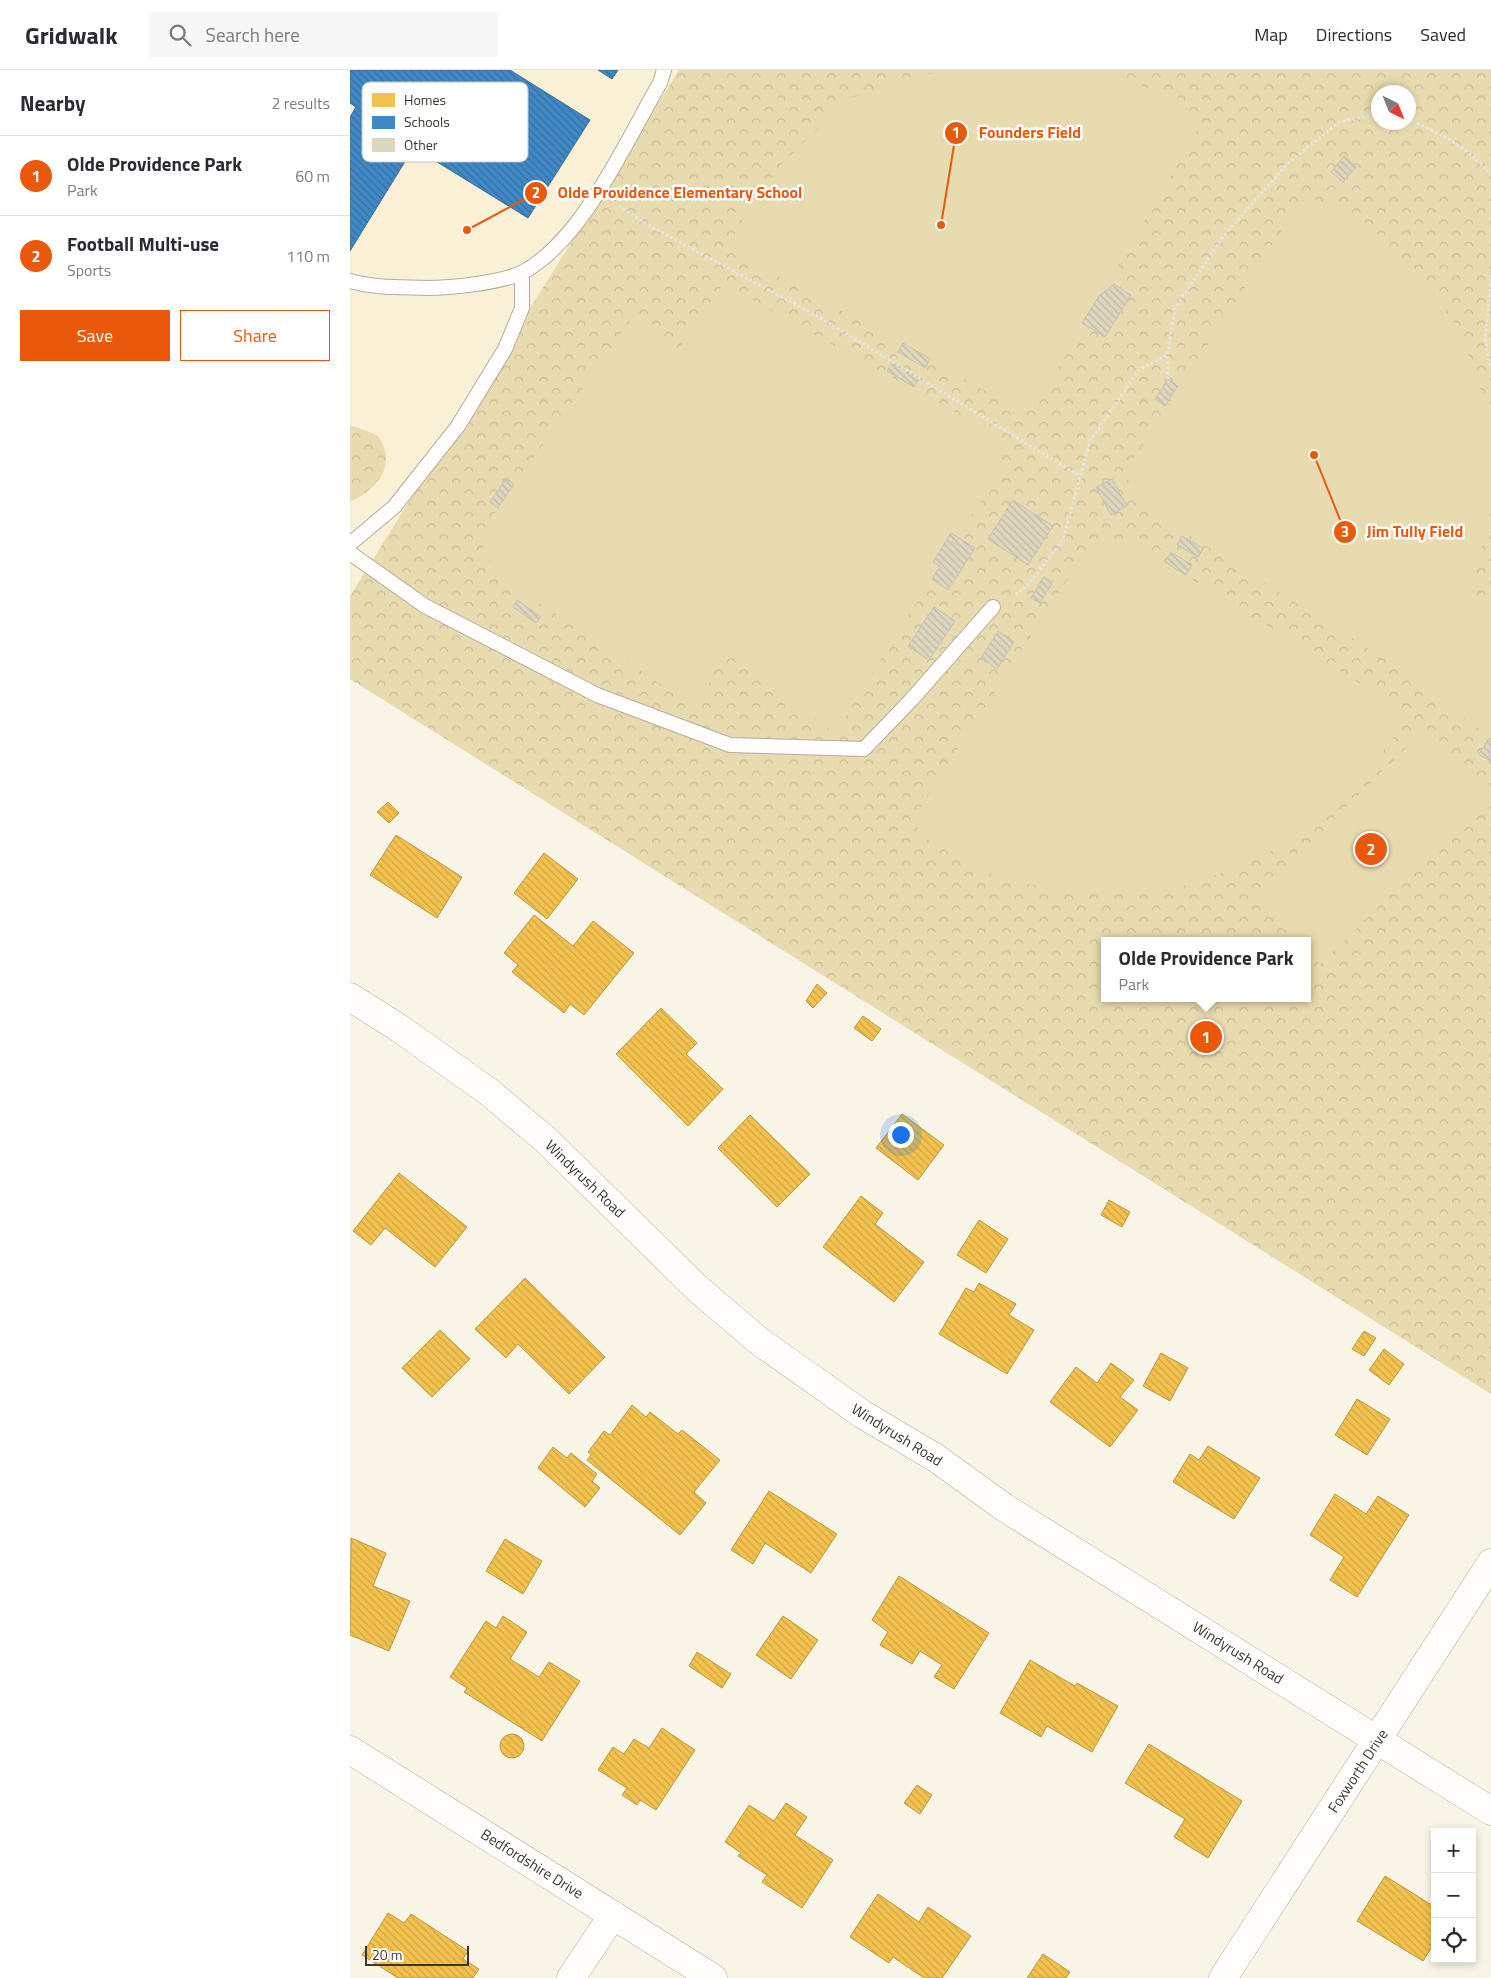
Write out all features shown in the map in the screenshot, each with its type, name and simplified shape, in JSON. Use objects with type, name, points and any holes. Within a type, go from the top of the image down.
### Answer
[{"type":"street","name":"Windyrush Road","points":[[350,998],[398,1028],[489,1092],[546,1140],[698,1289],[759,1341],[862,1414],[936,1458],[1005,1508],[1491,1811]]},
{"type":"street","name":"Foxworth Drive","points":[[1223,1978],[1491,1564]]},
{"type":"street","name":"Bedfordshire Drive","points":[[350,1750],[713,1978]]},
{"type":"street","points":[[572,1978],[612,1915]]},
{"type":"lane","points":[[350,281],[365,286],[445,288],[475,284],[522,272],[556,248],[586,212],[660,83],[664,70]]},
{"type":"lane","points":[[350,544],[394,507],[458,426],[508,341],[522,308],[522,272]]},
{"type":"lane","points":[[350,553],[425,606],[596,695],[730,745],[864,749],[912,699],[993,607]]},
{"type":"path","points":[[1168,379],[1167,355],[1175,308],[1222,238],[1288,163],[1339,122],[1371,116]]},
{"type":"path","points":[[1416,123],[1450,139],[1486,168],[1491,175]]},
{"type":"path","points":[[598,192],[648,226],[817,316],[1080,476]]},
{"type":"path","points":[[1491,279],[1485,341],[1491,368]]},
{"type":"path","points":[[993,607],[1025,588],[1063,540],[1090,440],[1138,371],[1167,355]]},
{"type":"shaded area","points":[[350,70],[679,70],[350,600]]},
{"type":"green space","points":[[679,70],[1491,70],[1491,1394],[350,679],[350,596]]},
{"type":"green space","points":[[945,70],[1098,70],[1143,86],[1203,121],[1039,401],[1018,409],[727,248],[753,201],[783,162],[851,98],[895,83]]},
{"type":"green space","points":[[1305,194],[1366,223],[1423,278],[1461,333],[1491,420],[1491,510],[1469,599],[1491,593],[1491,739],[1424,684],[1139,503],[1125,473]]},
{"type":"green space","points":[[723,284],[998,436],[1002,467],[835,733],[772,686],[729,644],[696,708],[497,575],[478,537],[632,318],[679,349]]},
{"type":"green space","points":[[350,425],[376,435],[383,445],[386,457],[383,473],[378,481],[365,493],[350,502]]},
{"type":"green space","points":[[1125,538],[1406,712],[1392,740],[1355,785],[1298,837],[1242,866],[1164,892],[1130,894],[1077,891],[1020,883],[976,869],[923,837],[913,819],[1089,546]]},
{"type":"green space","points":[[1422,732],[1490,798],[1320,964],[1311,956],[1311,937],[1292,937],[1253,900]]},
{"type":"building: Homes","points":[[388,802],[399,813],[389,823],[377,812]]},
{"type":"building: Homes","points":[[396,835],[462,877],[437,918],[370,875]]},
{"type":"building: Homes","points":[[544,853],[578,879],[547,919],[514,893]]},
{"type":"building: Homes","points":[[534,915],[573,946],[593,921],[634,953],[584,1015],[570,1004],[564,1013],[512,972],[518,965],[504,953]]},
{"type":"building: Homes","points":[[817,984],[827,993],[813,1008],[806,1001]]},
{"type":"building: Homes","points":[[661,1008],[697,1043],[686,1054],[723,1089],[688,1126],[616,1054]]},
{"type":"building: Homes","points":[[863,1016],[881,1029],[872,1041],[854,1028]]},
{"type":"building: Homes","points":[[902,1114],[944,1145],[918,1180],[876,1148]]},
{"type":"building: Homes","points":[[750,1115],[810,1174],[777,1207],[718,1148]]},
{"type":"building: Homes","points":[[399,1173],[467,1227],[435,1267],[385,1228],[371,1245],[353,1231]]},
{"type":"building: Homes","points":[[861,1196],[883,1213],[875,1224],[924,1262],[894,1302],[823,1247]]},
{"type":"building: Homes","points":[[1109,1200],[1130,1212],[1122,1227],[1101,1215]]},
{"type":"building: Homes","points":[[979,1220],[1008,1239],[986,1273],[957,1255]]},
{"type":"building: Homes","points":[[525,1278],[605,1357],[569,1394],[518,1344],[506,1358],[475,1329]]},
{"type":"building: Homes","points":[[979,1283],[1016,1304],[1009,1315],[1034,1330],[1007,1374],[939,1334],[966,1288],[974,1292]]},
{"type":"building: Homes","points":[[440,1330],[470,1359],[432,1397],[402,1368]]},
{"type":"building: Homes","points":[[1364,1331],[1376,1338],[1364,1356],[1352,1349]]},
{"type":"building: Homes","points":[[1384,1349],[1404,1364],[1389,1385],[1369,1370]]},
{"type":"building: Homes","points":[[1161,1353],[1188,1368],[1170,1401],[1143,1386]]},
{"type":"building: Homes","points":[[1111,1363],[1134,1380],[1120,1397],[1138,1410],[1110,1447],[1050,1402],[1076,1367],[1097,1383]]},
{"type":"building: Homes","points":[[1357,1399],[1390,1419],[1367,1455],[1335,1435]]},
{"type":"building: Homes","points":[[632,1405],[646,1417],[650,1412],[678,1434],[682,1430],[720,1460],[694,1492],[706,1503],[680,1535],[587,1460],[591,1455],[588,1452],[604,1431],[610,1435]]},
{"type":"building: Homes","points":[[1208,1446],[1260,1478],[1234,1519],[1173,1482],[1190,1454],[1199,1460]]},
{"type":"building: Homes","points":[[553,1447],[567,1458],[571,1453],[597,1474],[592,1481],[600,1488],[585,1507],[538,1468]]},
{"type":"building: Homes","points":[[769,1491],[837,1534],[811,1573],[765,1543],[753,1564],[731,1550]]},
{"type":"building: Homes","points":[[1335,1494],[1366,1514],[1378,1496],[1409,1515],[1357,1597],[1330,1580],[1344,1557],[1310,1535]]},
{"type":"building: Homes","points":[[351,1538],[386,1553],[373,1586],[410,1601],[389,1651],[350,1635]]},
{"type":"building: Homes","points":[[505,1539],[542,1561],[523,1594],[486,1571]]},
{"type":"building: Homes","points":[[899,1576],[989,1633],[954,1689],[934,1677],[942,1665],[920,1651],[912,1664],[880,1645],[888,1632],[872,1620]]},
{"type":"building: Homes","points":[[503,1616],[527,1632],[510,1659],[539,1677],[549,1662],[580,1681],[542,1741],[464,1692],[467,1688],[450,1677],[486,1621],[496,1628]]},
{"type":"building: Homes","points":[[783,1616],[818,1640],[791,1679],[756,1655]]},
{"type":"building: Homes","points":[[697,1652],[731,1674],[722,1688],[689,1666]]},
{"type":"building: Homes","points":[[1030,1660],[1075,1686],[1077,1683],[1118,1706],[1092,1752],[1047,1726],[1041,1737],[1000,1713]]},
{"type":"building: Homes","points":[[662,1728],[695,1750],[656,1810],[640,1800],[637,1805],[622,1795],[627,1788],[598,1770],[613,1747],[624,1754],[634,1739],[649,1748]]},
{"type":"building: Homes","points":[[512,1734],[521,1737],[524,1746],[521,1755],[512,1758],[503,1755],[500,1746],[503,1737]]},
{"type":"building: Homes","points":[[1149,1744],[1242,1801],[1208,1858],[1174,1837],[1185,1819],[1125,1783]]},
{"type":"building: Homes","points":[[917,1785],[932,1795],[920,1814],[904,1803]]},
{"type":"building: Homes","points":[[786,1803],[807,1817],[795,1835],[833,1860],[802,1908],[762,1882],[767,1875],[738,1856],[741,1853],[725,1842],[749,1805],[774,1821]]},
{"type":"building: Homes","points":[[1385,1876],[1431,1905],[1431,1948],[1423,1961],[1357,1921]]},
{"type":"building: Homes","points":[[878,1894],[919,1922],[928,1907],[971,1936],[942,1978],[924,1978],[893,1957],[889,1963],[850,1937]]},
{"type":"building: Homes","points":[[388,1913],[404,1923],[411,1914],[468,1951],[463,1959],[479,1969],[473,1978],[398,1978],[362,1955]]},
{"type":"building: Homes","points":[[1043,1954],[1070,1972],[1066,1978],[1027,1978]]},
{"type":"building: Schools","points":[[350,70],[510,70],[590,120],[528,218],[437,162],[528,162],[528,82],[362,82],[362,162],[405,162],[350,251],[350,117],[356,107],[350,103]]},
{"type":"building: Schools","points":[[598,70],[618,70],[612,79]]},
{"type":"building: Other","points":[[1344,156],[1356,167],[1343,182],[1331,172]]},
{"type":"building: Other","points":[[1114,284],[1131,295],[1105,337],[1082,323],[1099,296]]},
{"type":"building: Other","points":[[903,343],[930,359],[925,368],[898,352]]},
{"type":"building: Other","points":[[892,363],[919,378],[914,387],[887,371]]},
{"type":"building: Other","points":[[1168,379],[1178,386],[1165,406],[1155,399]]},
{"type":"building: Other","points":[[506,479],[514,484],[498,508],[490,502]]},
{"type":"building: Other","points":[[1112,479],[1127,506],[1111,515],[1096,487]]},
{"type":"building: Other","points":[[1013,500],[1053,526],[1028,565],[988,539]]},
{"type":"building: Other","points":[[951,533],[975,548],[948,590],[932,579],[940,566],[933,562]]},
{"type":"building: Other","points":[[1182,536],[1203,548],[1198,557],[1177,545]]},
{"type":"building: Other","points":[[1171,552],[1192,565],[1186,575],[1165,562]]},
{"type":"building: Other","points":[[1044,577],[1053,582],[1040,603],[1031,598]]},
{"type":"building: Other","points":[[517,600],[541,617],[536,623],[513,607]]},
{"type":"building: Other","points":[[934,607],[955,621],[929,660],[908,646]]},
{"type":"building: Other","points":[[998,631],[1014,642],[997,669],[981,658]]},
{"type":"building: Other","points":[[1489,738],[1491,739],[1491,762],[1479,754]]},
{"type":"place","name":"Founders Field","points":[[941,225]]},
{"type":"place","name":"Olde Providence Elementary School","points":[[467,230]]},
{"type":"place","name":"Jim Tully Field","points":[[1314,455]]},
{"type":"place","name":"Football Multi-use","points":[[1371,849]]},
{"type":"place","name":"Olde Providence Park","points":[[1206,1037]]}]
